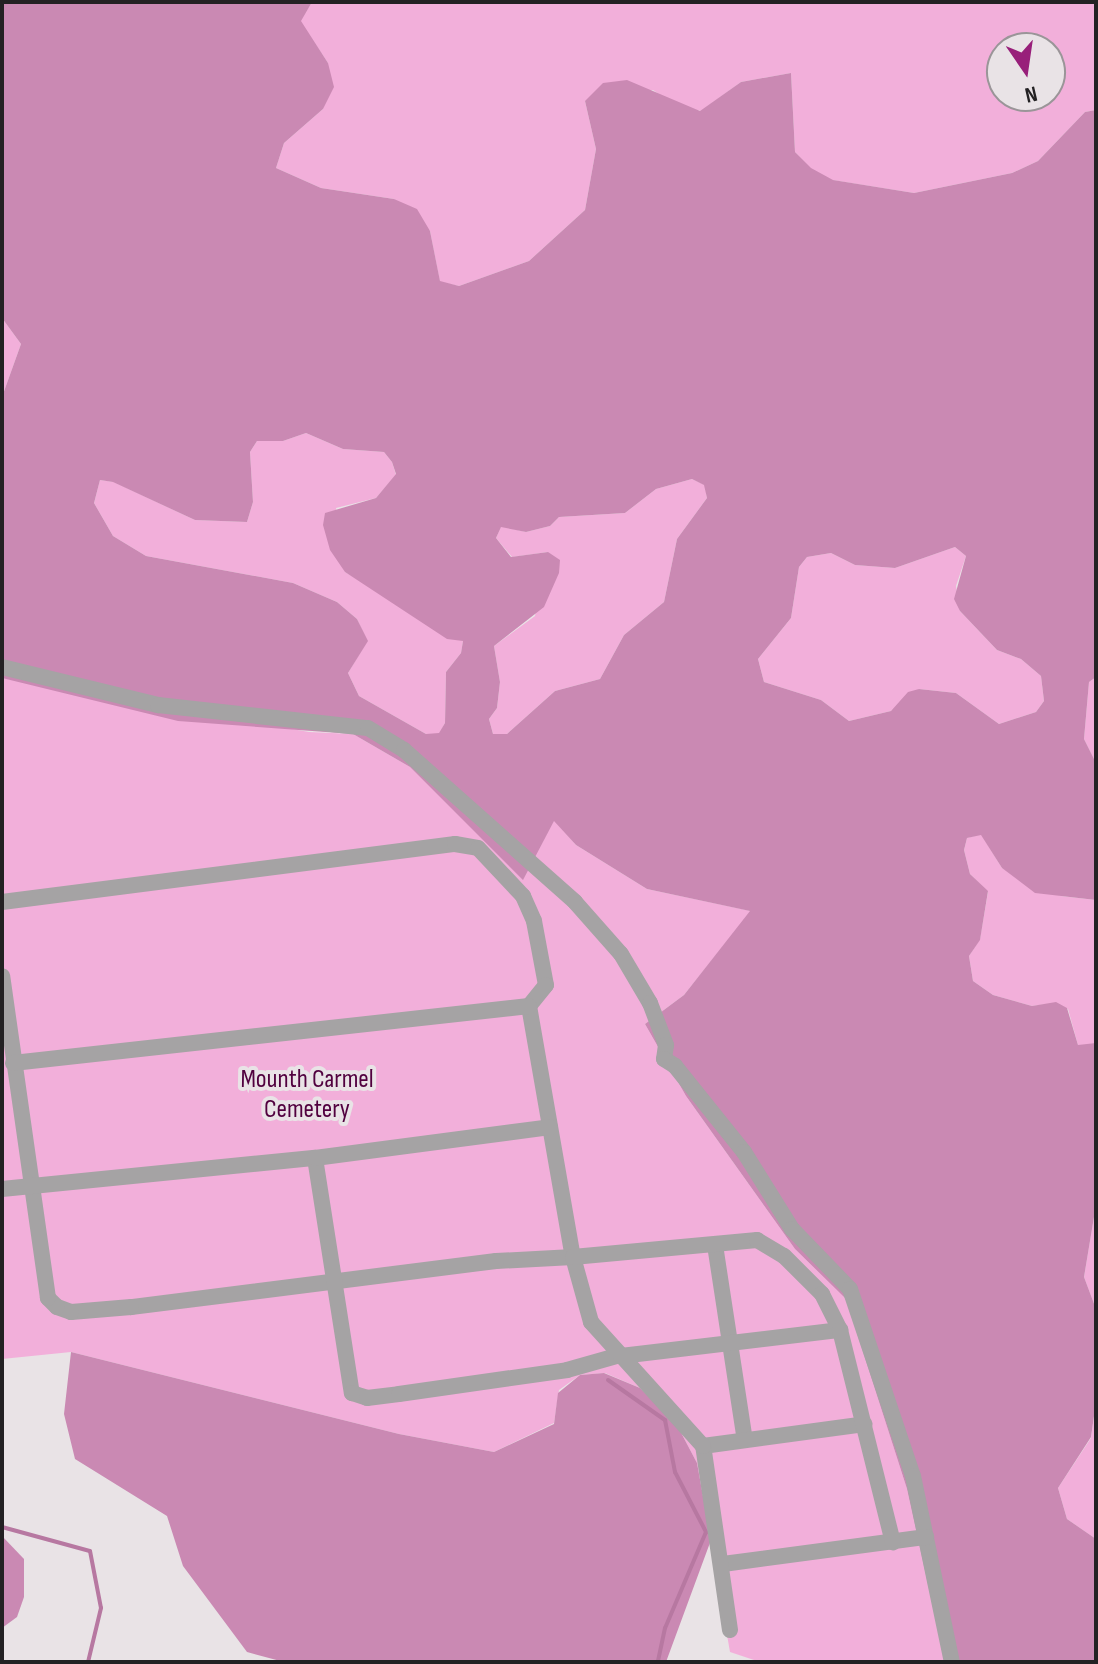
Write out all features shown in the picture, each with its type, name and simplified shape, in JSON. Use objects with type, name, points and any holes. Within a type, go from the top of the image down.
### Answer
[{"type":"street","points":[[2,667],[158,705],[368,728],[404,750],[575,902],[621,954],[650,1003],[666,1045],[664,1059],[675,1066],[744,1152],[792,1229],[850,1289],[913,1476],[952,1662]]},
{"type":"street","points":[[2,902],[472,845],[523,896],[534,921],[546,985],[529,1006],[13,1063]]},
{"type":"street","points":[[2,976],[48,1298],[71,1312],[336,1281],[767,1241],[822,1294],[840,1330],[893,1542]]},
{"type":"street","points":[[529,1006],[573,1257],[591,1322],[703,1446],[723,1564],[730,1630]]},
{"type":"street","points":[[2,1189],[315,1158],[550,1127]]},
{"type":"street","points":[[315,1158],[352,1393],[361,1397],[567,1370],[621,1355],[840,1330]]},
{"type":"street","points":[[715,1245],[745,1440]]},
{"type":"street","points":[[703,1446],[865,1424]]},
{"type":"street","points":[[723,1564],[926,1537]]},
{"type":"green space","points":[[312,2],[1096,2],[1096,110],[1085,112],[1038,161],[1012,173],[914,193],[832,180],[811,169],[795,152],[791,73],[741,82],[701,111],[675,105],[653,90],[585,101],[596,149],[585,210],[529,261],[459,286],[440,282],[430,231],[394,199],[321,188],[276,168],[284,143],[323,109],[328,63],[300,21]]},
{"type":"green space","points":[[2,318],[21,344],[2,397]]},
{"type":"green space","points":[[306,433],[343,449],[384,452],[392,462],[396,475],[376,498],[336,508],[345,572],[463,641],[461,653],[446,672],[445,723],[439,734],[426,734],[359,696],[348,673],[367,641],[357,619],[337,602],[293,583],[146,556],[113,536],[94,503],[100,480],[114,482],[195,520],[247,522],[253,502],[250,452],[257,441],[283,441]]},
{"type":"green space","points":[[692,479],[705,485],[707,498],[677,539],[664,602],[624,635],[600,679],[555,691],[507,734],[493,734],[489,719],[497,708],[500,682],[494,646],[535,616],[548,552],[512,557],[496,538],[501,526],[526,532],[550,526],[559,517],[625,513],[656,489]]},
{"type":"green space","points":[[955,547],[966,556],[956,586],[960,611],[997,650],[1021,659],[1041,676],[1044,701],[1036,712],[999,724],[956,693],[919,689],[891,711],[849,721],[821,700],[764,682],[758,659],[791,618],[799,567],[807,557],[831,553],[855,565],[895,568]]},
{"type":"green space","points":[[1096,677],[1096,763],[1084,739],[1089,682]]},
{"type":"green space","name":"Mounth Carmel Cemetery","points":[[2,678],[309,732],[353,734],[410,767],[523,879],[554,820],[576,845],[647,889],[751,911],[684,995],[645,1024],[686,1096],[795,1249],[846,1299],[907,1489],[945,1662],[760,1662],[730,1652],[697,1463],[677,1425],[640,1388],[605,1373],[580,1375],[559,1390],[554,1423],[494,1452],[399,1434],[71,1352],[2,1359]]},
{"type":"green space","points":[[981,834],[1002,868],[1061,896],[1096,900],[1095,1045],[1078,1045],[1068,1009],[1056,1003],[1032,1006],[993,995],[973,981],[969,956],[980,939],[988,892],[970,874],[964,850],[967,838]]},
{"type":"green space","points":[[1096,1205],[1096,1309],[1084,1277]]},
{"type":"green space","points":[[1096,1402],[1096,1539],[1067,1519],[1058,1488],[1091,1438]]},
{"type":"shaded area","points":[[2,2],[312,2],[301,21],[328,63],[334,87],[323,109],[284,143],[276,168],[321,188],[394,199],[417,209],[430,231],[440,281],[459,286],[529,261],[585,210],[596,149],[585,101],[603,83],[627,80],[700,111],[741,82],[791,73],[795,152],[811,168],[833,180],[914,193],[1012,173],[1038,161],[1085,112],[1096,110],[1096,677],[1089,682],[1084,739],[1096,763],[1096,900],[1035,893],[1002,868],[981,835],[967,838],[964,850],[970,874],[988,891],[980,940],[969,956],[973,981],[993,995],[1032,1006],[1056,1002],[1067,1008],[1078,1045],[1096,1043],[1096,1205],[1084,1277],[1096,1309],[1096,1402],[1091,1437],[1058,1488],[1067,1519],[1096,1539],[1096,1662],[945,1662],[907,1489],[846,1299],[795,1249],[686,1096],[645,1024],[684,995],[750,911],[647,889],[576,845],[554,821],[523,880],[410,767],[353,734],[178,721],[2,678],[2,397],[21,344],[2,318]],"holes":[[[306,433],[343,449],[384,452],[392,462],[396,474],[376,498],[325,513],[323,525],[330,550],[345,572],[447,639],[463,641],[461,653],[446,672],[445,723],[439,733],[426,734],[359,696],[348,673],[368,641],[357,619],[337,602],[293,583],[146,556],[113,536],[94,503],[100,480],[113,482],[195,520],[247,522],[253,502],[250,452],[257,441],[283,441]],[[692,479],[704,485],[707,498],[677,539],[664,602],[624,635],[600,679],[555,691],[507,734],[493,734],[489,719],[497,708],[500,682],[494,646],[544,607],[559,573],[560,560],[548,552],[511,557],[496,538],[501,527],[526,532],[550,526],[559,517],[625,513],[656,489]],[[955,547],[966,556],[954,599],[960,611],[997,650],[1021,659],[1041,676],[1044,701],[1036,712],[999,724],[956,693],[919,689],[908,692],[891,711],[849,721],[821,700],[764,682],[758,659],[791,618],[799,567],[807,557],[831,553],[855,565],[895,568]]]},
{"type":"shaded area","points":[[71,1352],[399,1434],[494,1452],[554,1424],[558,1393],[580,1375],[604,1373],[640,1388],[677,1425],[697,1463],[711,1540],[666,1662],[284,1662],[247,1652],[183,1566],[167,1516],[75,1459],[64,1414]]},
{"type":"shaded area","points":[[2,1536],[24,1559],[24,1597],[17,1617],[2,1628]]},
{"type":"waterway","points":[[608,1380],[665,1420],[675,1472],[706,1532],[665,1628],[658,1662]]},
{"type":"waterway","points":[[2,1527],[90,1551],[101,1608],[88,1662]]}]
